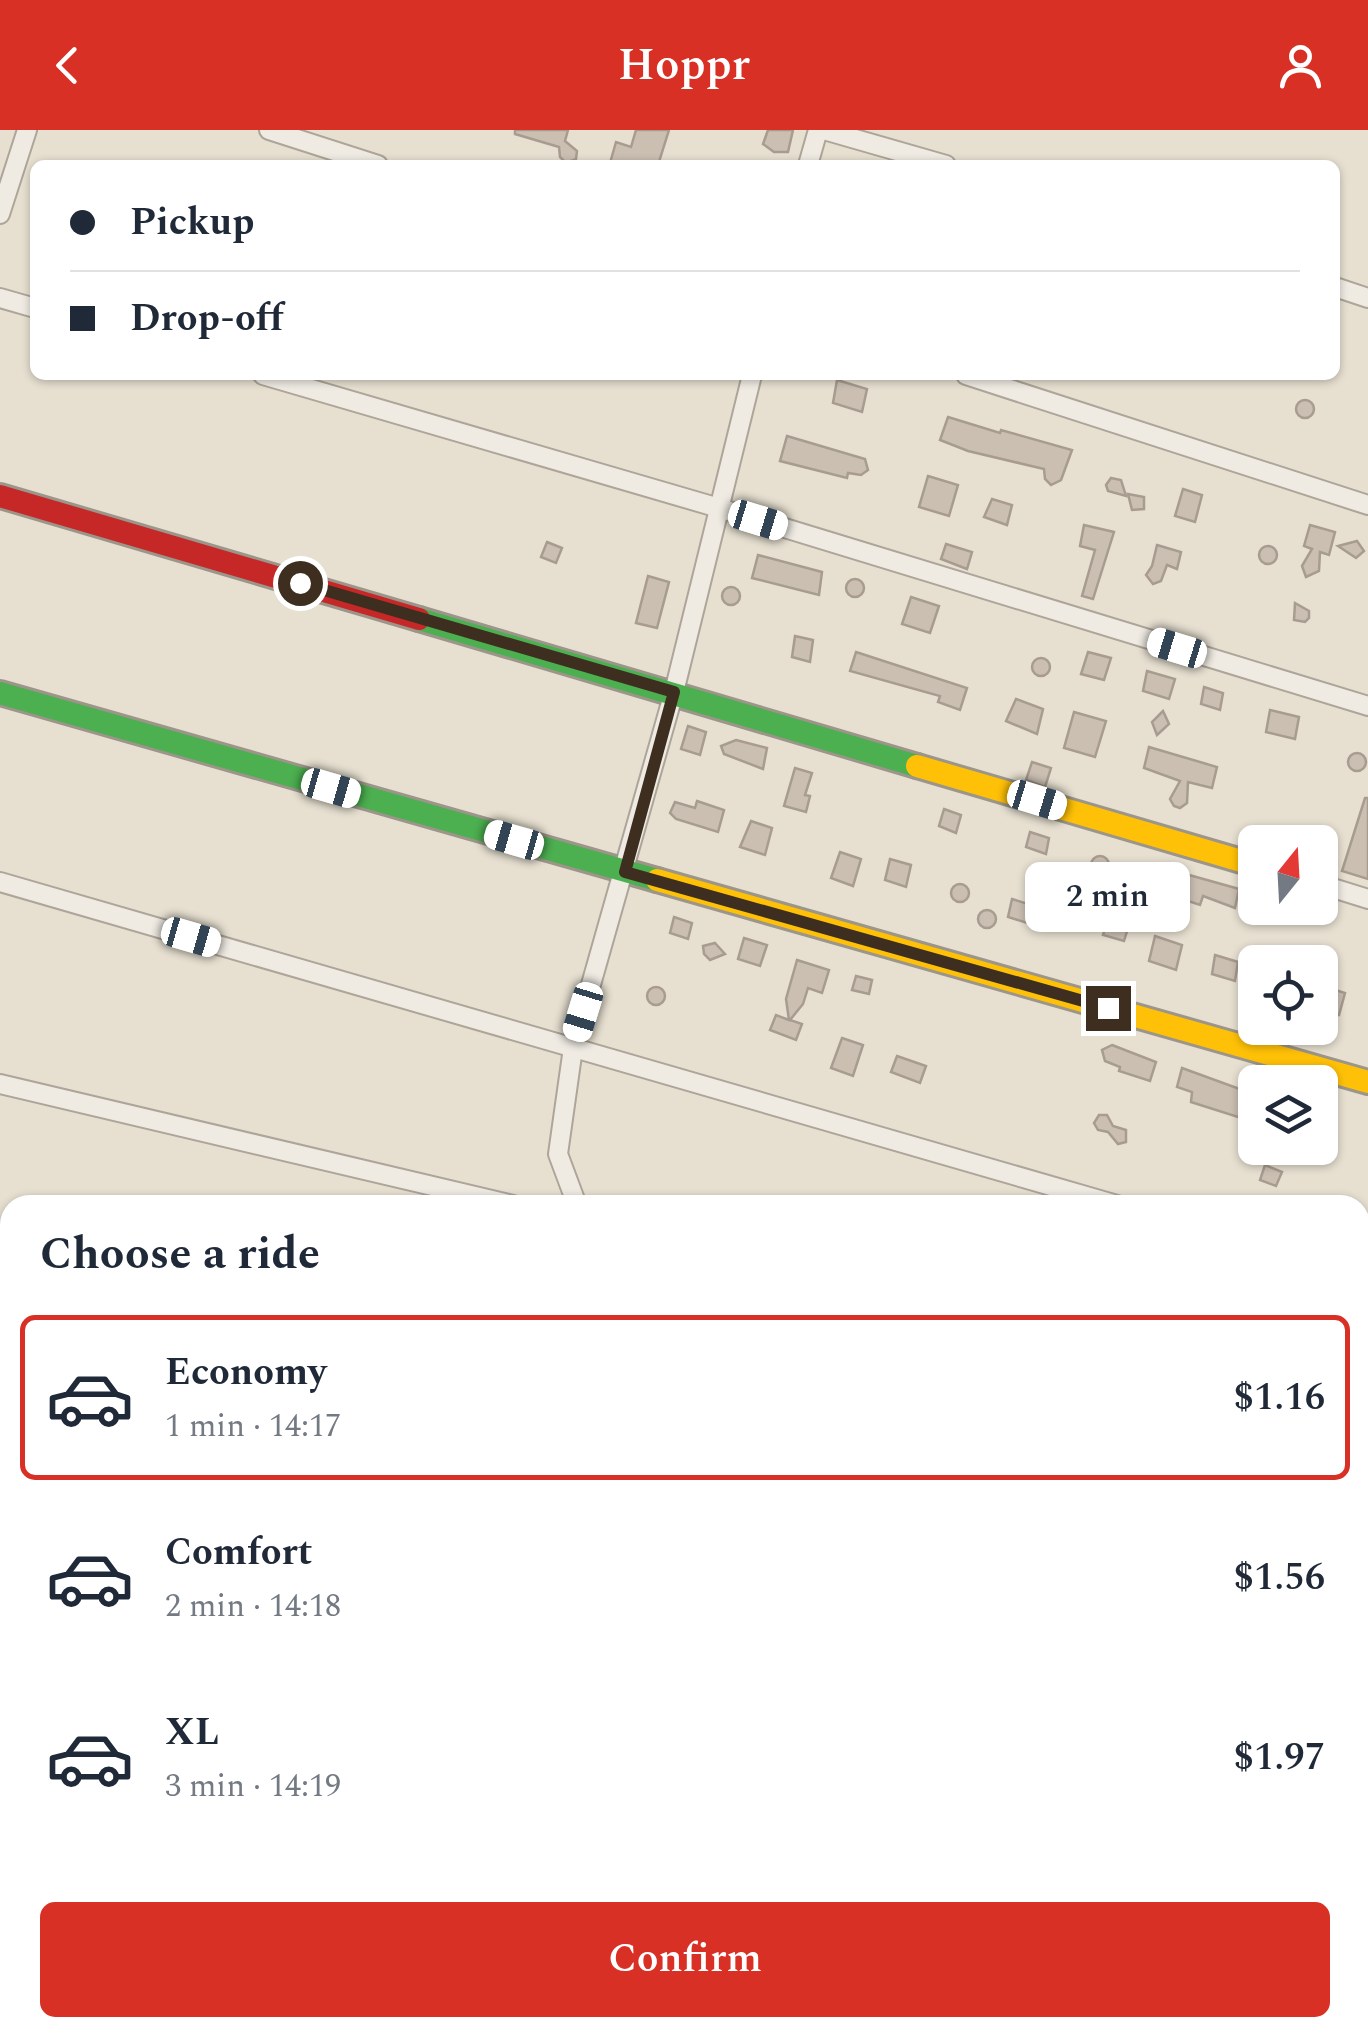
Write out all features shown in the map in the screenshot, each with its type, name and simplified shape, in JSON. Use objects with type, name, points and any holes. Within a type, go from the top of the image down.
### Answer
[{"type":"street","points":[[0,214],[27,130]]},
{"type":"street","points":[[269,130],[362,160]]},
{"type":"street","points":[[810,160],[821,130],[928,160]]},
{"type":"street","points":[[1340,289],[1368,298]]},
{"type":"street","points":[[0,298],[30,307]]},
{"type":"street","points":[[280,380],[719,508],[1368,706]]},
{"type":"street","points":[[573,1195],[558,1154],[573,1048],[674,692],[751,380]]},
{"type":"street","points":[[981,380],[1368,505]]},
{"type":"street","points":[[0,496],[1238,860]]},
{"type":"street","points":[[0,693],[1368,1082]]},
{"type":"street","points":[[0,882],[1082,1195]]},
{"type":"street","points":[[1338,889],[1368,898]]},
{"type":"street","points":[[0,1084],[471,1195]]},
{"type":"building","points":[[515,130],[568,130],[565,141],[577,151],[576,159],[563,160],[559,147],[515,134]]},
{"type":"building","points":[[636,130],[669,130],[660,160],[611,160],[616,142],[631,147]]},
{"type":"building","points":[[768,130],[793,130],[788,152],[774,152],[763,144]]},
{"type":"building","points":[[837,380],[867,389],[862,412],[833,403]]},
{"type":"building","points":[[1305,400],[1312,402],[1312,416],[1305,418],[1298,416],[1296,409],[1298,402]]},
{"type":"building","points":[[948,417],[1072,450],[1061,480],[1051,485],[1045,479],[1044,469],[968,451],[940,440]]},
{"type":"building","points":[[787,436],[865,459],[868,470],[861,475],[848,473],[847,478],[780,461]]},
{"type":"building","points":[[928,476],[958,485],[949,516],[919,507]]},
{"type":"building","points":[[1111,478],[1121,480],[1126,496],[1108,491],[1106,485]]},
{"type":"building","points":[[1183,489],[1202,495],[1195,522],[1175,516]]},
{"type":"building","points":[[1128,494],[1144,497],[1144,509],[1132,510]]},
{"type":"building","points":[[992,499],[1012,505],[1007,525],[984,517]]},
{"type":"building","points":[[1084,525],[1114,532],[1093,599],[1082,596],[1095,550],[1080,546]]},
{"type":"building","points":[[1310,525],[1335,532],[1329,555],[1320,552],[1319,571],[1306,577],[1302,566],[1312,549],[1304,546]]},
{"type":"building","points":[[1357,541],[1364,551],[1356,558],[1338,546]]},
{"type":"building","points":[[547,542],[562,548],[556,563],[541,557]]},
{"type":"building","points":[[946,544],[972,552],[967,569],[941,559]]},
{"type":"building","points":[[1157,545],[1181,552],[1177,569],[1167,565],[1161,581],[1153,584],[1146,575]]},
{"type":"building","points":[[1268,546],[1277,555],[1268,564],[1259,555]]},
{"type":"building","points":[[758,555],[822,572],[819,595],[752,578]]},
{"type":"building","points":[[648,576],[669,582],[657,628],[636,623]]},
{"type":"building","points":[[855,579],[864,588],[855,597],[846,588]]},
{"type":"building","points":[[731,587],[740,596],[731,605],[722,596]]},
{"type":"building","points":[[911,597],[939,606],[930,633],[902,624]]},
{"type":"building","points":[[1295,603],[1309,611],[1305,622],[1294,620]]},
{"type":"building","points":[[795,636],[813,640],[810,662],[792,657]]},
{"type":"building","points":[[856,652],[967,688],[960,710],[938,702],[940,696],[850,671]]},
{"type":"building","points":[[1088,652],[1111,658],[1104,680],[1081,674]]},
{"type":"building","points":[[1041,658],[1050,667],[1041,676],[1032,667]]},
{"type":"building","points":[[1147,671],[1175,679],[1169,699],[1143,691]]},
{"type":"building","points":[[1204,687],[1223,693],[1220,710],[1201,704]]},
{"type":"building","points":[[1016,699],[1043,709],[1037,734],[1006,721]]},
{"type":"building","points":[[1270,710],[1299,717],[1295,739],[1266,732]]},
{"type":"building","points":[[1163,711],[1169,724],[1157,735],[1152,722]]},
{"type":"building","points":[[1074,712],[1106,721],[1095,757],[1064,748]]},
{"type":"building","points":[[688,726],[706,732],[700,755],[681,749]]},
{"type":"building","points":[[736,740],[767,748],[763,769],[724,754],[721,746]]},
{"type":"building","points":[[1149,747],[1217,767],[1212,788],[1188,782],[1187,803],[1180,808],[1174,806],[1170,799],[1180,781],[1144,768]]},
{"type":"building","points":[[1357,753],[1366,762],[1357,771],[1348,762]]},
{"type":"building","points":[[1032,762],[1051,768],[1045,787],[1026,780]]},
{"type":"building","points":[[795,768],[812,773],[805,795],[810,796],[806,812],[784,806]]},
{"type":"building","points":[[1368,798],[1368,879],[1342,871]]},
{"type":"building","points":[[697,801],[724,810],[718,832],[676,819],[670,813],[675,802],[695,808]]},
{"type":"building","points":[[944,809],[961,815],[956,833],[939,826]]},
{"type":"building","points":[[751,821],[772,828],[765,855],[740,847]]},
{"type":"building","points":[[1030,832],[1049,838],[1046,854],[1026,847]]},
{"type":"building","points":[[840,852],[861,859],[853,886],[831,878]]},
{"type":"building","points":[[1100,856],[1109,865],[1100,874],[1091,865]]},
{"type":"building","points":[[890,859],[911,865],[906,887],[885,880]]},
{"type":"building","points":[[1182,873],[1238,889],[1235,908],[1203,896],[1200,905],[1176,897]]},
{"type":"building","points":[[960,884],[969,893],[960,902],[951,893]]},
{"type":"building","points":[[1012,899],[1041,908],[1037,926],[1008,917]]},
{"type":"building","points":[[987,910],[996,919],[987,928],[978,919]]},
{"type":"building","points":[[674,917],[692,923],[688,939],[670,933]]},
{"type":"building","points":[[1107,922],[1128,928],[1124,941],[1103,935]]},
{"type":"building","points":[[1155,936],[1182,945],[1176,970],[1149,961]]},
{"type":"building","points":[[744,938],[767,945],[760,966],[738,959]]},
{"type":"building","points":[[715,943],[725,954],[710,960],[703,946]]},
{"type":"building","points":[[1215,955],[1238,962],[1235,981],[1212,974]]},
{"type":"building","points":[[797,960],[829,970],[822,993],[808,988],[803,1004],[790,1020],[802,1024],[796,1040],[770,1030],[776,1015],[789,1020],[786,999]]},
{"type":"building","points":[[856,976],[872,980],[869,994],[852,990]]},
{"type":"building","points":[[656,987],[665,996],[656,1005],[647,996]]},
{"type":"building","points":[[1338,991],[1345,993],[1338,1015]]},
{"type":"building","points":[[842,1038],[863,1045],[853,1076],[831,1068]]},
{"type":"building","points":[[1112,1045],[1156,1062],[1150,1081],[1119,1071],[1120,1067],[1105,1061],[1102,1050]]},
{"type":"building","points":[[897,1056],[926,1066],[920,1083],[891,1072]]},
{"type":"building","points":[[1182,1068],[1238,1088],[1238,1117],[1191,1102],[1192,1092],[1177,1087]]},
{"type":"building","points":[[1099,1115],[1107,1115],[1113,1126],[1126,1130],[1126,1142],[1118,1144],[1108,1132],[1098,1130],[1094,1123]]},
{"type":"building","points":[[1265,1165],[1282,1172],[1276,1186],[1260,1180]]},
{"type":"traffic: fast","points":[[419,619],[917,766]]},
{"type":"traffic: fast","points":[[0,693],[657,880]]},
{"type":"traffic: slow","points":[[917,766],[1238,860]]},
{"type":"traffic: slow","points":[[657,880],[1368,1082]]},
{"type":"traffic: jam","points":[[0,496],[419,619]]},
{"type":"route","points":[[300,583],[674,692],[625,872],[1108,1008]]}]
